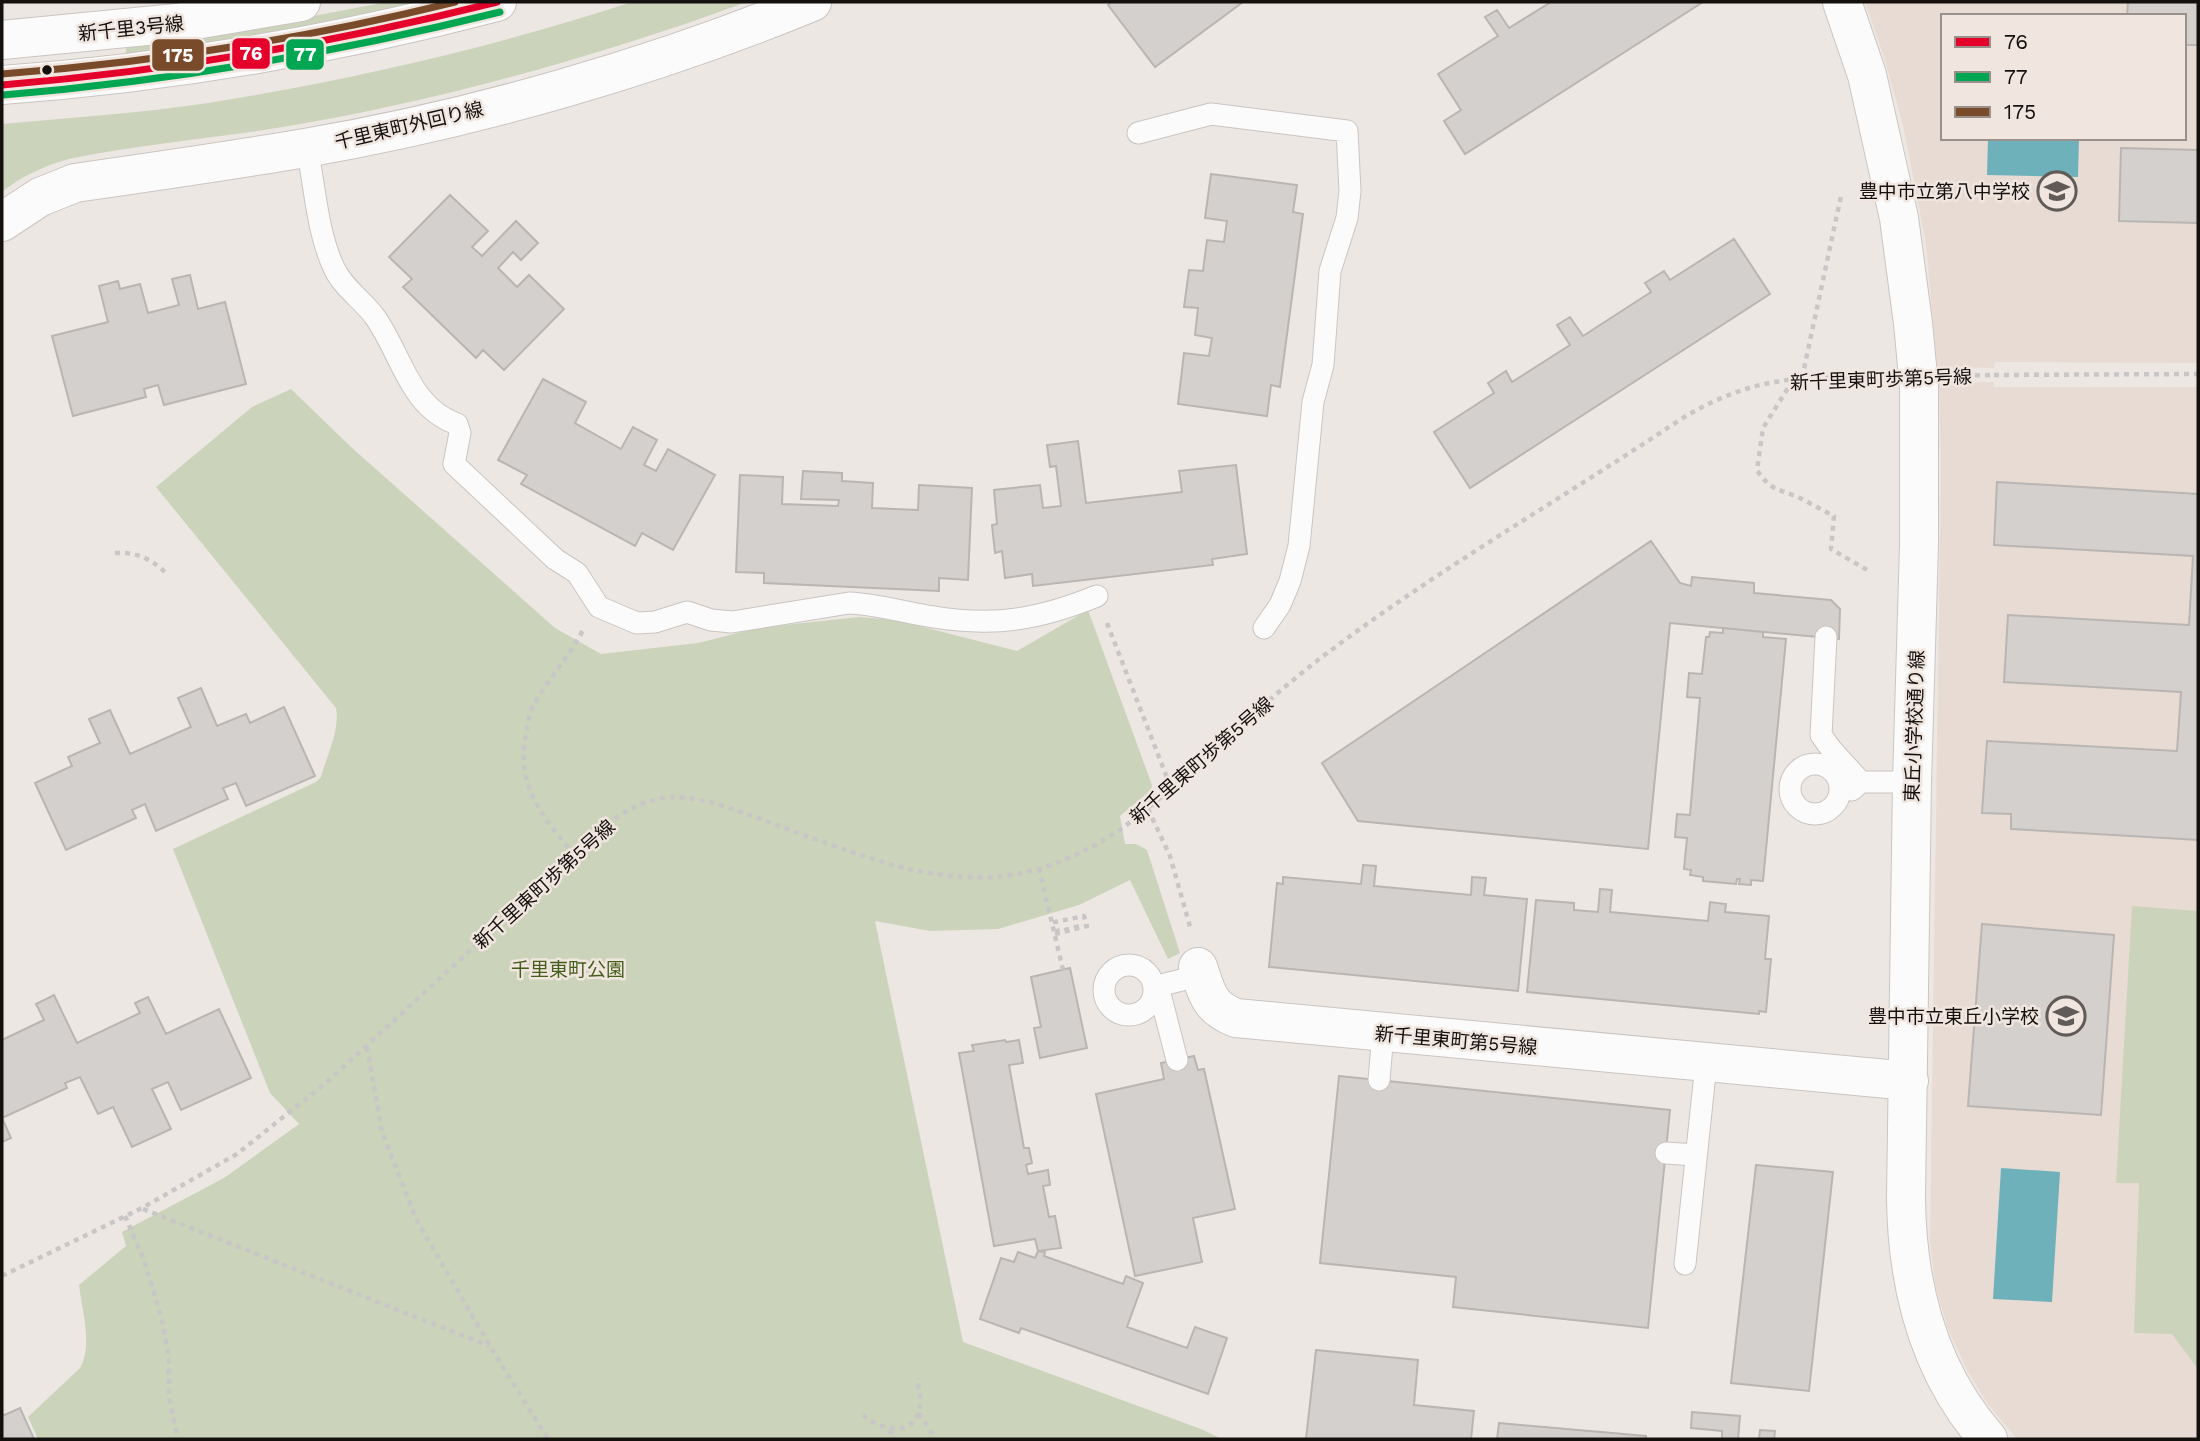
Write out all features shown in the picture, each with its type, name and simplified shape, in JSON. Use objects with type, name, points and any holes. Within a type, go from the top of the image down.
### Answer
[{"type":"street","name":"新千里3号線","points":[[2,40],[177,23],[301,2]]},
{"type":"street","points":[[2,85],[180,68],[354,37],[497,2]]},
{"type":"street","name":"千里東町外回り線","points":[[2,222],[40,197],[75,183],[307,148],[410,127],[597,78],[812,2]]},
{"type":"street","name":"東丘小学校通り線","points":[[1842,2],[1867,75],[1899,218],[1919,387],[1920,480],[1912,782],[1906,1224],[1919,1312],[1946,1381],[1988,1439]]},
{"type":"street","name":"新千里東町第5号線","points":[[1200,971],[1211,1002],[1225,1014],[1236,1018],[1909,1081]]},
{"type":"lane","points":[[1138,134],[1211,114],[1348,131],[1347,218],[1330,271],[1323,365],[1313,402],[1299,546],[1290,581],[1280,605],[1264,628]]},
{"type":"lane","points":[[307,148],[321,221],[334,269],[352,293],[373,314],[391,342],[413,390],[425,405],[445,420],[457,424],[460,433],[454,464],[555,559],[577,573],[599,607],[637,623],[655,622],[687,612],[711,620],[732,622],[849,603],[936,618],[1012,621],[1057,612],[1097,596]]},
{"type":"lane","points":[[1826,637],[1821,734],[1796,772],[1790,790],[1793,800],[1799,808],[1817,814],[1827,811],[1861,782],[1912,782]]},
{"type":"lane","points":[[1821,734],[1861,782]]},
{"type":"lane","points":[[1796,772],[1813,763],[1832,769],[1838,777],[1840,787],[1835,805]]},
{"type":"lane","points":[[1177,1059],[1156,987],[1200,971]]},
{"type":"lane","points":[[1378,1080],[1382,1033]]},
{"type":"lane","points":[[1685,1264],[1706,1064]]},
{"type":"lane","points":[[1666,1153],[1696,1156]]},
{"type":"path","points":[[1802,378],[1841,196]]},
{"type":"path","name":"新千里東町歩第5号線","points":[[2,1276],[142,1208],[237,1154],[327,1082],[626,810],[654,799],[692,798],[893,866],[923,873],[995,876],[1039,869],[1091,848],[1137,820],[1267,702],[1383,611],[1717,398],[1752,387],[1802,378],[2198,374]]},
{"type":"path","points":[[1793,380],[1763,428],[1757,470],[1768,485],[1834,516],[1831,549],[1869,571]]},
{"type":"path","points":[[116,554],[140,554],[168,575]]},
{"type":"path","points":[[1097,596],[1172,788]]},
{"type":"path","points":[[575,855],[549,825],[532,798],[524,769],[523,744],[531,710],[580,636],[591,614],[599,607]]},
{"type":"path","points":[[1148,809],[1170,856],[1200,971]]},
{"type":"path","points":[[1039,869],[1063,970]]},
{"type":"path","points":[[1055,934],[1087,926],[1084,916],[1055,922],[1058,932],[1083,925]]},
{"type":"path","points":[[366,1046],[382,1132],[399,1179],[429,1245],[548,1439]]},
{"type":"path","points":[[142,1208],[490,1346]]},
{"type":"path","points":[[125,1216],[144,1260],[161,1316],[169,1357],[170,1404],[178,1439]]},
{"type":"path","points":[[889,1430],[908,1424],[919,1413],[920,1392],[917,1378]]},
{"type":"path","points":[[919,1413],[935,1439]]},
{"type":"path","points":[[863,1415],[889,1430],[895,1439]]},
{"type":"shaded area","name":"豊中市立第八中学校","points":[[1865,2],[2198,2],[2198,363],[1995,362],[1994,368],[1937,367],[1926,244],[1903,125]]},
{"type":"shaded area","name":"豊中市立東丘小学校","points":[[1994,382],[1994,387],[2198,387],[2198,1439],[2017,1439],[1987,1403],[1967,1370],[1948,1329],[1936,1288],[1930,1241],[1941,465],[1939,383]]},
{"type":"green space","points":[[387,2],[429,2],[240,40],[126,54],[129,46],[234,31]]},
{"type":"green space","points":[[632,2],[747,2],[576,59],[401,104],[283,127],[69,159],[34,172],[2,192],[2,124],[182,107],[316,84],[475,48]]},
{"type":"green space","name":"千里東町公園","points":[[291,389],[351,447],[555,628],[601,654],[698,643],[758,628],[859,617],[896,620],[1017,651],[1088,610],[1152,785],[1151,790],[1120,816],[1125,844],[1136,844],[1147,850],[1180,953],[1168,959],[1130,880],[1079,905],[998,929],[930,931],[875,921],[963,1342],[1222,1439],[38,1439],[28,1417],[80,1368],[84,1359],[86,1328],[79,1285],[126,1246],[122,1232],[224,1178],[299,1124],[270,1093],[173,849],[316,782],[321,777],[332,742],[336,708],[156,487],[252,407]]},
{"type":"green space","points":[[2132,906],[2198,911],[2198,1369],[2172,1334],[2134,1333],[2139,1183],[2116,1183]]},
{"type":"water","points":[[1988,140],[2079,140],[2078,177],[1987,175]]},
{"type":"water","points":[[2001,1168],[2060,1172],[2052,1302],[1993,1299]]},
{"type":"building","points":[[1112,2],[1243,2],[1155,67],[1108,5]]},
{"type":"building","points":[[1551,2],[1703,2],[1465,154],[1444,121],[1461,110],[1438,74],[1498,36],[1485,17],[1497,10],[1509,28]]},
{"type":"building","points":[[2128,2],[2198,2],[2198,45],[2186,45],[2186,14],[2127,14]]},
{"type":"building","points":[[2121,148],[2198,150],[2198,223],[2119,221]]},
{"type":"building","points":[[1211,174],[1297,185],[1293,212],[1303,214],[1280,387],[1271,385],[1267,416],[1178,404],[1184,353],[1209,356],[1212,338],[1195,335],[1198,308],[1184,307],[1189,270],[1203,271],[1207,240],[1224,242],[1227,221],[1205,218]]},
{"type":"building","points":[[450,195],[488,231],[472,247],[482,256],[516,221],[538,243],[521,260],[513,252],[498,268],[517,287],[529,275],[564,309],[504,370],[483,350],[476,358],[403,287],[412,279],[389,257]]},
{"type":"building","points":[[1734,239],[1770,294],[1470,488],[1434,432],[1494,393],[1488,383],[1506,371],[1512,382],[1570,345],[1557,325],[1570,317],[1583,336],[1651,292],[1645,283],[1664,271],[1670,280]]},
{"type":"building","points":[[190,275],[198,309],[225,302],[246,384],[164,405],[158,385],[144,389],[146,397],[73,416],[52,336],[108,322],[99,286],[118,281],[120,289],[140,284],[148,313],[179,305],[172,279]]},
{"type":"building","points":[[543,379],[586,402],[575,423],[621,449],[633,427],[657,440],[644,465],[656,471],[668,449],[715,475],[673,550],[642,533],[635,546],[521,484],[527,475],[498,460]]},
{"type":"building","points":[[1078,441],[1086,503],[1182,492],[1179,471],[1236,465],[1247,554],[1212,559],[1213,565],[1033,586],[1032,574],[1005,578],[1002,551],[995,553],[992,525],[997,524],[994,490],[1040,485],[1043,508],[1061,506],[1056,466],[1050,467],[1047,445]]},
{"type":"building","points":[[803,471],[842,473],[842,481],[873,483],[872,508],[918,510],[919,485],[972,488],[968,580],[939,578],[939,591],[764,583],[764,573],[736,572],[740,475],[783,477],[782,504],[838,506],[839,500],[801,499]]},
{"type":"building","points":[[1997,482],[2198,494],[2198,840],[2011,829],[2011,814],[1982,813],[1987,741],[2177,751],[2181,692],[2004,682],[2008,615],[2189,625],[2193,556],[1994,545]]},
{"type":"building","points":[[1651,541],[1680,583],[1691,586],[1692,577],[1754,583],[1754,593],[1831,600],[1840,609],[1839,639],[1670,623],[1648,849],[1358,821],[1322,763]]},
{"type":"building","points":[[1723,628],[1763,632],[1763,637],[1786,639],[1763,881],[1751,880],[1751,885],[1739,884],[1740,879],[1737,879],[1736,884],[1703,881],[1703,877],[1690,875],[1691,870],[1684,869],[1687,838],[1675,837],[1677,814],[1690,815],[1700,698],[1687,697],[1689,673],[1702,674],[1706,637],[1709,637],[1710,632],[1723,633]]},
{"type":"building","points":[[201,688],[217,726],[246,714],[250,723],[284,707],[315,776],[246,806],[236,783],[223,788],[228,799],[156,831],[145,804],[132,810],[136,818],[66,850],[35,783],[72,766],[68,757],[100,743],[89,719],[110,710],[130,754],[191,727],[178,698]]},
{"type":"building","points":[[1363,865],[1376,866],[1374,886],[1471,895],[1472,877],[1486,878],[1484,895],[1527,899],[1518,991],[1269,967],[1277,883],[1283,884],[1283,877],[1361,884]]},
{"type":"building","points":[[1600,889],[1612,890],[1610,912],[1708,921],[1710,902],[1726,904],[1725,912],[1769,916],[1765,959],[1771,959],[1766,1012],[1759,1011],[1759,1014],[1527,992],[1536,900],[1574,903],[1574,910],[1598,912]]},
{"type":"building","points":[[1982,924],[2114,935],[2101,1115],[1968,1106]]},
{"type":"building","points":[[1070,968],[1087,1048],[1040,1058],[1034,1028],[1041,1027],[1031,977]]},
{"type":"building","points":[[54,995],[77,1043],[140,1013],[135,1003],[148,997],[166,1034],[219,1009],[251,1078],[181,1110],[168,1082],[152,1089],[171,1129],[132,1147],[113,1107],[98,1114],[80,1077],[65,1083],[67,1088],[2,1118],[2,1040],[44,1020],[36,1004]]},
{"type":"building","points":[[1019,1040],[1023,1063],[1009,1065],[1024,1148],[1029,1148],[1032,1163],[1026,1165],[1028,1174],[1048,1170],[1050,1185],[1043,1186],[1049,1217],[1055,1216],[1061,1248],[1038,1251],[1035,1239],[994,1246],[959,1053],[974,1051],[972,1045]]},
{"type":"building","points":[[1194,1056],[1198,1070],[1204,1069],[1235,1209],[1193,1218],[1202,1262],[1135,1276],[1096,1094],[1164,1079],[1161,1063]]},
{"type":"building","points":[[1339,1076],[1670,1110],[1648,1328],[1453,1307],[1456,1277],[1320,1263]]},
{"type":"building","points":[[2,1118],[11,1138],[2,1142]]},
{"type":"building","points":[[1756,1165],[1833,1172],[1809,1391],[1731,1383]]},
{"type":"building","points":[[1038,1251],[1045,1252],[1044,1256],[1123,1284],[1126,1276],[1143,1283],[1127,1327],[1187,1348],[1195,1327],[1227,1338],[1208,1394],[1021,1328],[1019,1333],[980,1319],[1001,1258],[1014,1262],[1018,1252],[1035,1258]]},
{"type":"building","points":[[1316,1350],[1418,1360],[1414,1405],[1474,1411],[1471,1439],[1306,1439]]},
{"type":"building","points":[[20,1408],[34,1439],[2,1439],[2,1416]]},
{"type":"building","points":[[1692,1412],[1740,1416],[1738,1439],[1722,1439],[1722,1431],[1691,1428]]},
{"type":"building","points":[[1499,1423],[1646,1436],[1646,1439],[1497,1439]]},
{"type":"building","points":[[1760,1430],[1775,1431],[1774,1439],[1759,1439]]},
{"type":"transit line","name":"175","points":[[2,74],[173,56],[287,38],[455,2]]},
{"type":"transit line","name":"76","points":[[2,85],[127,72],[251,54],[375,30],[497,2]]},
{"type":"transit line","name":"77","points":[[3,95],[128,82],[253,64],[500,12]]},
{"type":"place","name":"豊中市立第八中学校","points":[[2057,191]]},
{"type":"place","name":"豊中市立東丘小学校","points":[[2066,1016]]}]
